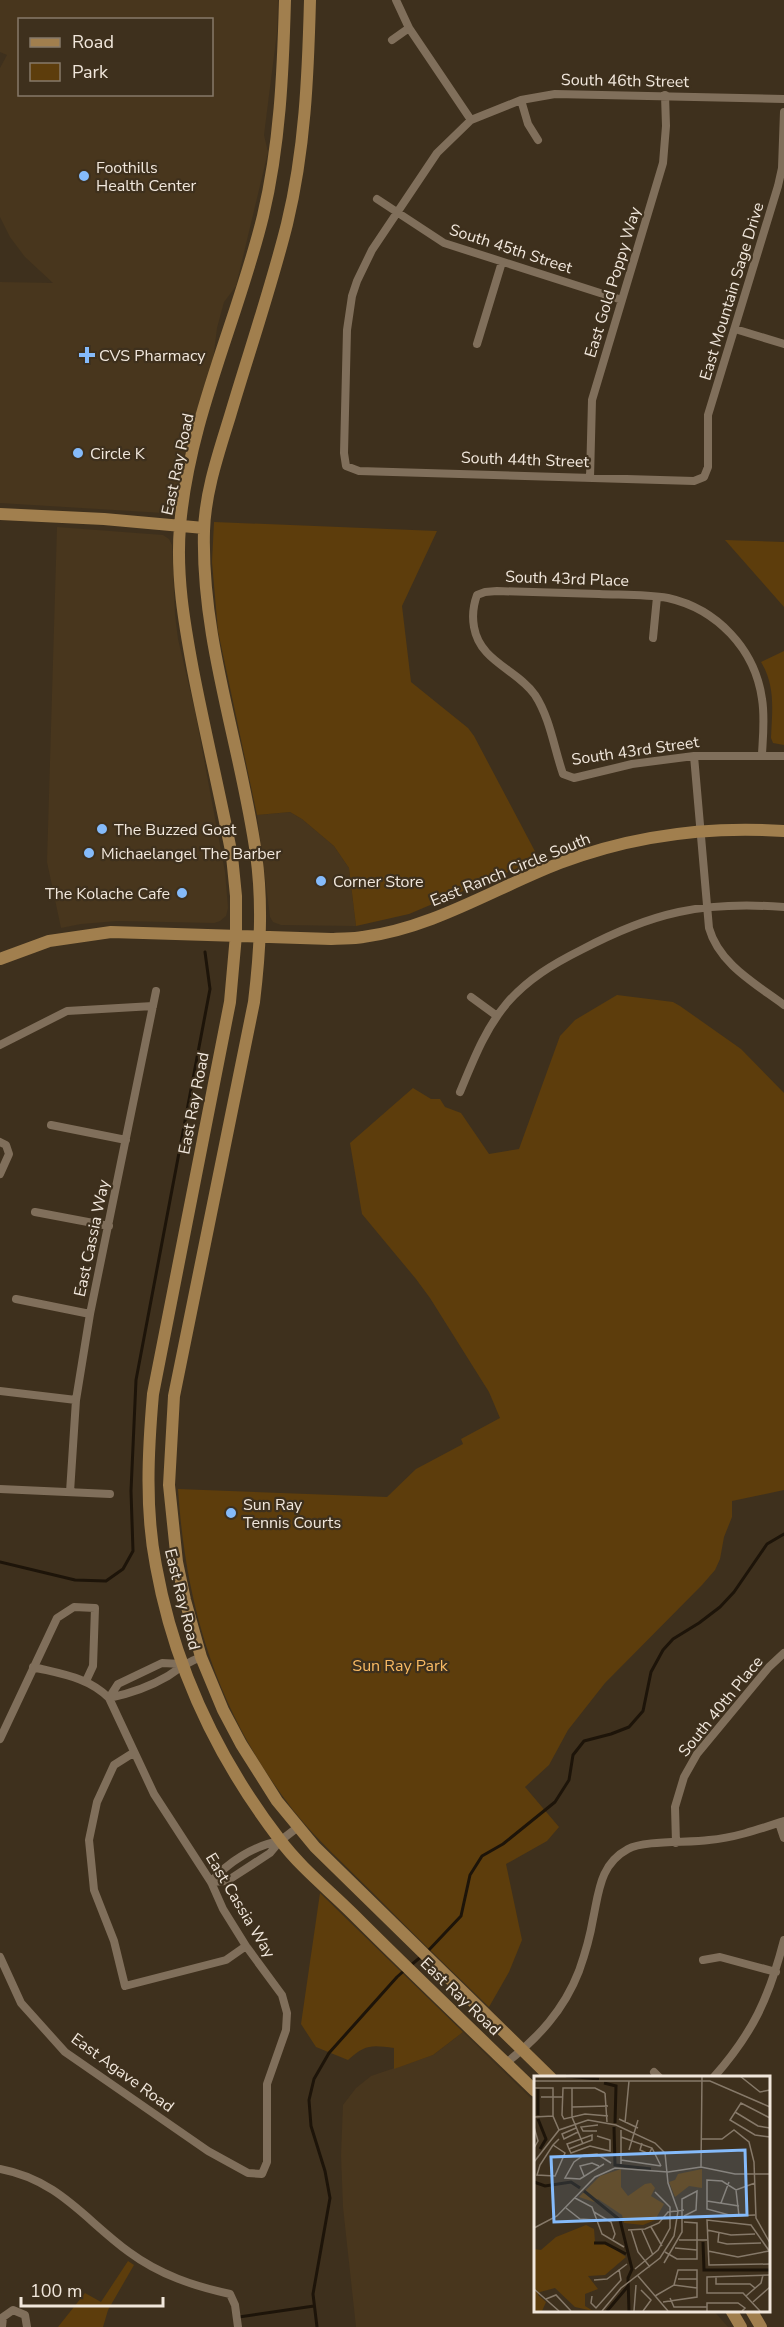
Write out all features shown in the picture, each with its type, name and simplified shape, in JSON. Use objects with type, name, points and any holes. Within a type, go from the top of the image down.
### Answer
[{"type":"main road","name":"East Ray Road","points":[[285,0],[280,102],[263,216],[197,436],[187,477],[180,526],[179,566],[183,613],[232,856],[236,896],[249,936],[254,1002],[174,1396],[169,1485],[177,1562],[201,1657],[221,1705],[262,1779],[298,1827],[339,1871],[549,2076]]},
{"type":"main road","name":"East Ray Road","points":[[310,0],[307,102],[297,175],[287,224],[223,439],[204,528],[208,611],[256,850],[260,894],[230,1002],[153,1394],[148,1456],[155,1564],[165,1608],[182,1664],[200,1709],[224,1756],[280,1841],[398,1960],[534,2090]]},
{"type":"main road","points":[[0,514],[104,519],[204,528]]},
{"type":"main road","name":"East Ranch Circle South","points":[[0,959],[49,941],[93,933],[362,938],[414,925],[578,857],[635,842],[700,831],[784,831]]},
{"type":"main road","points":[[197,1173],[217,1176]]},
{"type":"main road","points":[[732,2312],[741,2327]]},
{"type":"main road","points":[[752,2312],[761,2327]]},
{"type":"street","points":[[396,0],[409,28],[471,120],[437,153],[397,212]]},
{"type":"street","points":[[392,40],[409,28]]},
{"type":"street","name":"South 46th Street","points":[[471,120],[521,99],[555,94],[784,99]]},
{"type":"street","name":"East Gold Poppy Way","points":[[590,478],[592,400],[663,163],[666,126],[665,95]]},
{"type":"street","points":[[521,99],[528,124],[538,140]]},
{"type":"street","name":"East Mountain Sage Drive","points":[[704,477],[708,467],[708,416],[782,168],[784,112]]},
{"type":"street","name":"South 45th Street","points":[[377,199],[444,243],[622,300]]},
{"type":"street","name":"South 44th Street","points":[[397,212],[363,267],[352,296],[347,330],[344,453],[346,466],[359,471],[694,481],[704,477]]},
{"type":"street","points":[[477,344],[502,262]]},
{"type":"street","points":[[735,329],[784,344]]},
{"type":"street","name":"South 43rd Place","points":[[563,774],[546,717],[534,693],[488,656],[476,639],[473,610],[477,595],[497,591],[657,597],[678,601],[698,609],[719,623],[736,639],[751,662],[762,700],[762,754]]},
{"type":"street","points":[[653,638],[657,597]]},
{"type":"street","name":"South 43rd Street","points":[[563,774],[574,778],[632,764],[694,756],[762,754],[784,756]]},
{"type":"street","points":[[694,756],[709,928],[717,950],[725,959],[784,1005]]},
{"type":"street","points":[[460,1092],[476,1052],[497,1016],[532,978],[582,949],[650,918],[707,907],[784,907]]},
{"type":"street","name":"East Cassia Way","points":[[70,1492],[76,1400],[90,1314],[156,991]]},
{"type":"street","points":[[471,997],[497,1016]]},
{"type":"street","points":[[0,1045],[68,1011],[153,1006]]},
{"type":"street","points":[[51,1125],[126,1140]]},
{"type":"street","points":[[0,1174],[9,1154],[3,1143]]},
{"type":"street","points":[[34,1212],[109,1226]]},
{"type":"street","points":[[16,1299],[90,1314]]},
{"type":"street","points":[[0,1392],[76,1400]]},
{"type":"street","points":[[0,1489],[110,1494]]},
{"type":"street","points":[[0,1739],[57,1618],[74,1607],[95,1608],[93,1666],[86,1681]]},
{"type":"street","points":[[109,1698],[167,1676],[182,1664],[201,1657]]},
{"type":"street","name":"South 40th Place","points":[[676,1843],[675,1807],[684,1777],[697,1754],[782,1658]]},
{"type":"street","points":[[109,1698],[118,1684],[162,1663],[182,1664]]},
{"type":"street","points":[[33,1667],[86,1681],[100,1689],[109,1698]]},
{"type":"street","name":"East Cassia Way","points":[[109,1698],[154,1794],[211,1882],[223,1909],[246,1946],[282,1995],[287,2013],[286,2030],[283,2044],[267,2084],[267,2162],[262,2174]]},
{"type":"street","points":[[133,1753],[114,1765],[97,1802],[89,1840],[94,1890],[114,1941],[125,1986],[226,1960],[246,1946]]},
{"type":"street","points":[[506,2063],[551,2022],[578,1973],[587,1947],[601,1878],[611,1861],[631,1847],[712,1840],[781,1822],[784,1838]]},
{"type":"street","points":[[211,1882],[227,1881],[270,1853],[280,1841],[298,1827]]},
{"type":"street","points":[[715,2076],[736,2053],[760,2013],[776,1972],[784,1940]]},
{"type":"street","name":"East Agave Road","points":[[0,1957],[21,2003],[65,2052],[208,2151],[248,2173],[262,2174]]},
{"type":"street","points":[[703,1959],[720,1957],[776,1972]]},
{"type":"street","points":[[0,2169],[9,2170],[55,2190],[129,2252],[155,2270],[204,2288],[230,2294],[236,2305],[238,2327]]},
{"type":"street","points":[[2,2327],[3,2317],[13,2310],[25,2315],[27,2327]]},
{"type":"shaded area","points":[[0,0],[278,0],[277,32],[264,135],[268,152],[236,286],[224,302],[217,328],[213,361],[184,458],[174,507],[170,511],[163,513],[0,503],[0,282],[53,283],[25,257],[10,237],[0,217],[0,68],[7,55],[0,52]]},
{"type":"shaded area","points":[[57,527],[163,535],[172,545],[178,639],[195,711],[225,872],[228,908],[226,916],[220,921],[214,923],[117,921],[61,928],[47,862]]},
{"type":"shaded area","points":[[290,812],[334,846],[349,868],[356,926],[281,925],[273,922],[270,917],[257,815]]},
{"type":"shaded area","points":[[463,2032],[534,2101],[534,2312],[715,2312],[728,2327],[356,2327],[343,2207],[341,2155],[343,2105],[356,2088],[371,2076],[433,2055]]},
{"type":"green space","points":[[214,522],[437,531],[402,606],[411,682],[468,728],[474,736],[539,859],[409,914],[356,926],[349,868],[334,846],[290,812],[257,815],[218,631],[212,562]]},
{"type":"green space","points":[[725,540],[784,542],[784,607]]},
{"type":"green space","points":[[784,651],[784,745],[773,743],[771,738],[771,690],[761,662]]},
{"type":"green space","name":"Sun Ray Park","points":[[617,995],[673,1002],[680,1006],[741,1049],[784,1093],[784,1490],[732,1501],[732,1517],[715,1570],[605,1683],[568,1730],[549,1765],[525,1787],[559,1827],[547,1841],[506,1864],[522,1940],[509,1972],[489,2007],[321,1842],[293,1810],[267,1773],[226,1698],[210,1658],[189,1577],[178,1489],[387,1497],[416,1469],[463,1444],[461,1439],[500,1418],[489,1392],[430,1298],[362,1214],[350,1143],[413,1088],[431,1099],[440,1099],[445,1107],[461,1113],[489,1154],[519,1149],[560,1036],[575,1020]]},
{"type":"green space","points":[[320,1893],[463,2032],[433,2055],[394,2069],[394,2048],[380,2046],[364,2048],[348,2060],[316,2047],[301,2024]]},
{"type":"green space","points":[[128,2261],[134,2265],[108,2310],[103,2327],[58,2327],[85,2293],[101,2302]]},
{"type":"waterway","points":[[0,1562],[75,1580],[106,1581],[123,1569],[133,1551],[131,1491],[136,1380],[210,989],[205,952]]},
{"type":"waterway","points":[[427,1952],[461,1916],[470,1875],[482,1856],[503,1844],[555,1802],[569,1780],[573,1755],[584,1741],[629,1727],[643,1711],[651,1672],[663,1650],[673,1639],[720,1607],[734,1592],[767,1544],[784,1534]]},
{"type":"waterway","points":[[411,1965],[422,1956]]},
{"type":"waterway","points":[[317,2327],[313,2294],[330,2198],[325,2171],[311,2126],[309,2100],[314,2079],[329,2053],[406,1969]]},
{"type":"waterway","points":[[239,2317],[314,2306]]},
{"type":"place","name":"Foothills Health Center","points":[[84,176]]},
{"type":"place","name":"CVS Pharmacy","points":[[87,355]]},
{"type":"place","name":"Circle K","points":[[78,453]]},
{"type":"place","name":"The Buzzed Goat","points":[[102,829]]},
{"type":"place","name":"Michaelangel The Barber","points":[[89,853]]},
{"type":"place","name":"Corner Store","points":[[321,881]]},
{"type":"place","name":"The Kolache Cafe","points":[[182,893]]},
{"type":"place","name":"Sun Ray Tennis Courts","points":[[231,1513]]}]
